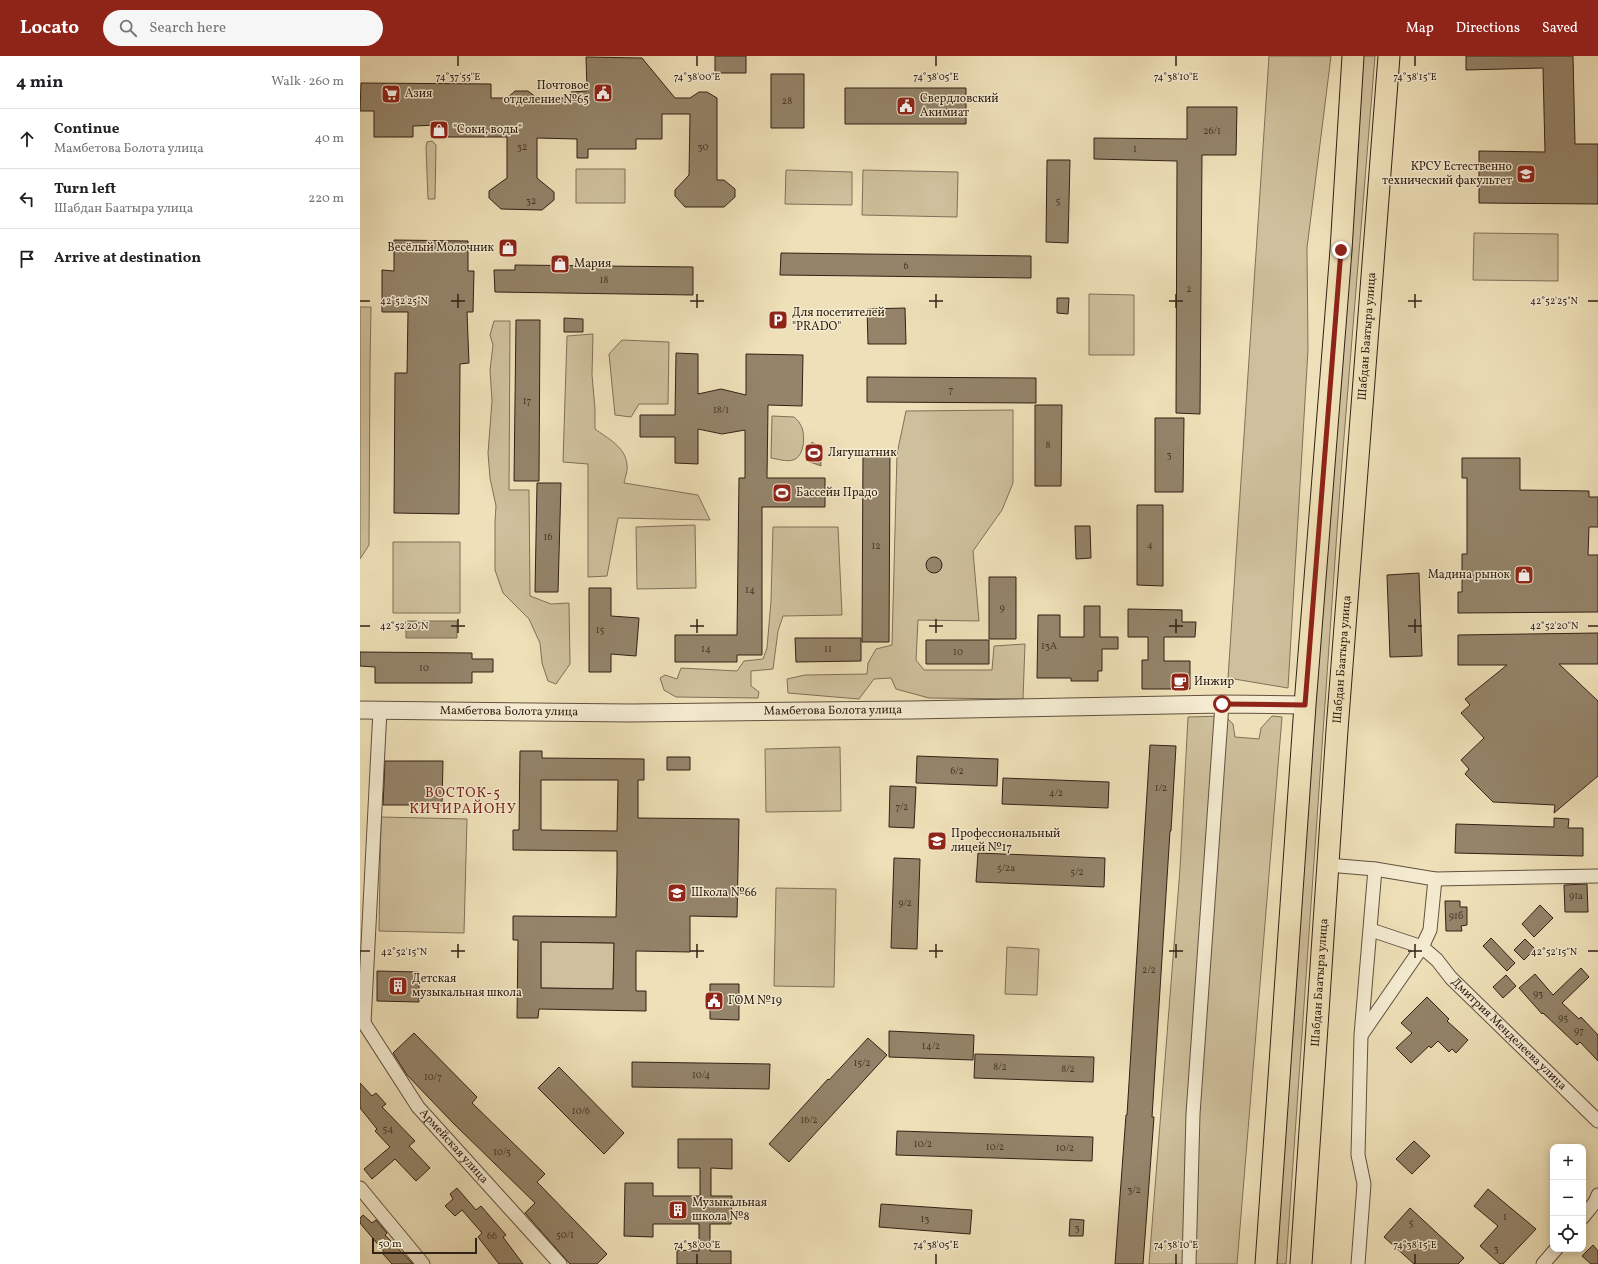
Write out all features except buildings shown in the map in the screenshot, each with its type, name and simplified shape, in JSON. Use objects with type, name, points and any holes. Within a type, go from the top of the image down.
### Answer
[{"type":"main road","points":[[1266,1264],[1305,705],[1341,250],[1353,56]]},
{"type":"main road","name":"Шабдан Баатыра улица","points":[[1301,1264],[1337,730],[1389,56]]},
{"type":"street","name":"Мамбетова Болота улица","points":[[360,710],[646,713],[894,711],[1222,704],[1305,705]]},
{"type":"street","points":[[1189,1264],[1194,1114],[1222,704]]},
{"type":"street","points":[[362,1022],[380,710]]},
{"type":"street","points":[[1328,865],[1375,869],[1435,879],[1598,876]]},
{"type":"street","points":[[1358,1264],[1364,1184],[1358,1155],[1361,1035],[1375,869]]},
{"type":"street","points":[[1361,1035],[1422,947],[1430,930],[1435,879]]},
{"type":"street","points":[[1370,930],[1422,947]]},
{"type":"street","name":"Дмитрия Менделеева улица","points":[[1422,947],[1437,960],[1451,978],[1598,1122]]},
{"type":"street","name":"Армейская улица","points":[[362,1022],[418,1107],[560,1264]]},
{"type":"street","points":[[360,1188],[423,1264]]},
{"type":"street","points":[[1584,1216],[1595,1202],[1598,1195]]},
{"type":"street","points":[[1543,1264],[1553,1252]]},
{"type":"shaded area","points":[[1269,56],[1331,56],[1307,248],[1308,350],[1288,688],[1228,678]]},
{"type":"shaded area","points":[[1363,56],[1375,56],[1341,474],[1286,1264],[1276,1264],[1300,870]]},
{"type":"shaded area","points":[[432,141],[436,145],[435,199],[428,199],[426,147],[427,142]]},
{"type":"shaded area","points":[[576,169],[625,169],[625,203],[576,203]]},
{"type":"shaded area","points":[[786,170],[852,172],[852,205],[785,204]]},
{"type":"shaded area","points":[[863,170],[958,172],[957,217],[862,215]]},
{"type":"shaded area","points":[[1474,233],[1558,234],[1558,281],[1473,280]]},
{"type":"shaded area","points":[[1089,294],[1134,295],[1134,355],[1089,355]]},
{"type":"shaded area","points":[[360,307],[371,307],[369,545],[360,559]]},
{"type":"shaded area","points":[[494,321],[510,321],[509,490],[529,490],[530,596],[551,604],[569,603],[570,664],[556,684],[548,681],[542,663],[540,643],[529,619],[503,593],[495,570],[496,506],[490,478],[488,453],[492,401],[490,370],[493,345],[490,335]]},
{"type":"shaded area","points":[[593,334],[592,375],[595,429],[620,448],[623,453],[626,459],[627,467],[624,483],[698,495],[710,520],[618,518],[607,576],[588,577],[588,464],[563,462],[567,336]]},
{"type":"shaded area","points":[[622,340],[669,342],[668,404],[639,404],[631,417],[615,415],[609,354]]},
{"type":"shaded area","points":[[1013,410],[1013,483],[1002,510],[973,551],[979,621],[918,620],[916,660],[924,670],[992,670],[994,646],[1025,644],[1023,699],[929,698],[896,689],[891,678],[874,679],[859,699],[788,693],[787,679],[805,675],[867,674],[868,663],[876,649],[892,645],[897,454],[906,411]]},
{"type":"shaded area","points":[[772,416],[794,417],[800,423],[804,438],[802,449],[797,458],[788,461],[771,458]]},
{"type":"shaded area","name":"Лягушатник","points":[[812,442],[820,447],[821,466],[810,462],[805,456]]},
{"type":"shaded area","points":[[695,525],[696,588],[637,589],[636,527]]},
{"type":"shaded area","points":[[773,527],[838,527],[842,615],[783,616],[778,631],[773,669],[751,671],[751,686],[759,692],[758,698],[676,697],[664,690],[660,678],[665,675],[677,679],[681,668],[737,671],[744,661],[763,659],[767,648],[771,601]]},
{"type":"shaded area","points":[[393,542],[460,542],[460,613],[393,613]]},
{"type":"shaded area","points":[[406,621],[457,621],[457,638],[406,638]]},
{"type":"shaded area","points":[[1225,716],[1233,724],[1235,737],[1259,739],[1261,728],[1272,716],[1282,717],[1237,1264],[1149,1264],[1180,869],[1188,717]]},
{"type":"shaded area","points":[[840,747],[841,811],[766,812],[765,749]]},
{"type":"shaded area","points":[[381,817],[467,819],[464,933],[379,931]]},
{"type":"shaded area","points":[[776,888],[836,889],[834,987],[774,986]]},
{"type":"shaded area","points":[[541,942],[614,943],[613,989],[541,988]]},
{"type":"shaded area","points":[[1007,947],[1039,949],[1037,995],[1005,994]]},
{"type":"place","name":"Почтовое отделение №65","points":[[603,93]]},
{"type":"place","name":"Азия","points":[[391,94]]},
{"type":"place","name":"Свердловский Акимиат","points":[[906,106]]},
{"type":"place","name":"\"Соки, воды\"","points":[[439,130]]},
{"type":"place","name":"КРСУ Естественно технический факультет","points":[[1526,174]]},
{"type":"place","name":"Весёлый Молочник","points":[[508,248]]},
{"type":"place","name":"Мария","points":[[560,264]]},
{"type":"place","name":"Для посетителей \"PRADO\"","points":[[778,320]]},
{"type":"place","name":"Лягушатник","points":[[814,453]]},
{"type":"place","name":"Бассейн Прадо","points":[[782,493]]},
{"type":"place","name":"Мадина рынок","points":[[1524,575]]},
{"type":"place","name":"Инжир","points":[[1180,682]]},
{"type":"place","name":"Профессиональный лицей №17","points":[[937,841]]},
{"type":"place","name":"Школа №66","points":[[677,893]]},
{"type":"place","name":"Детская музыкальная школа","points":[[398,986]]},
{"type":"place","name":"ГОМ №19","points":[[714,1001]]},
{"type":"place","name":"Музыкальная школа №8","points":[[678,1210]]},
{"type":"district","name":"ВОСТОК-5 КИЧИРАЙОНУ","points":[[463,802]]},
{"type":"route","points":[[1222,704],[1305,705],[1341,250]]}]
